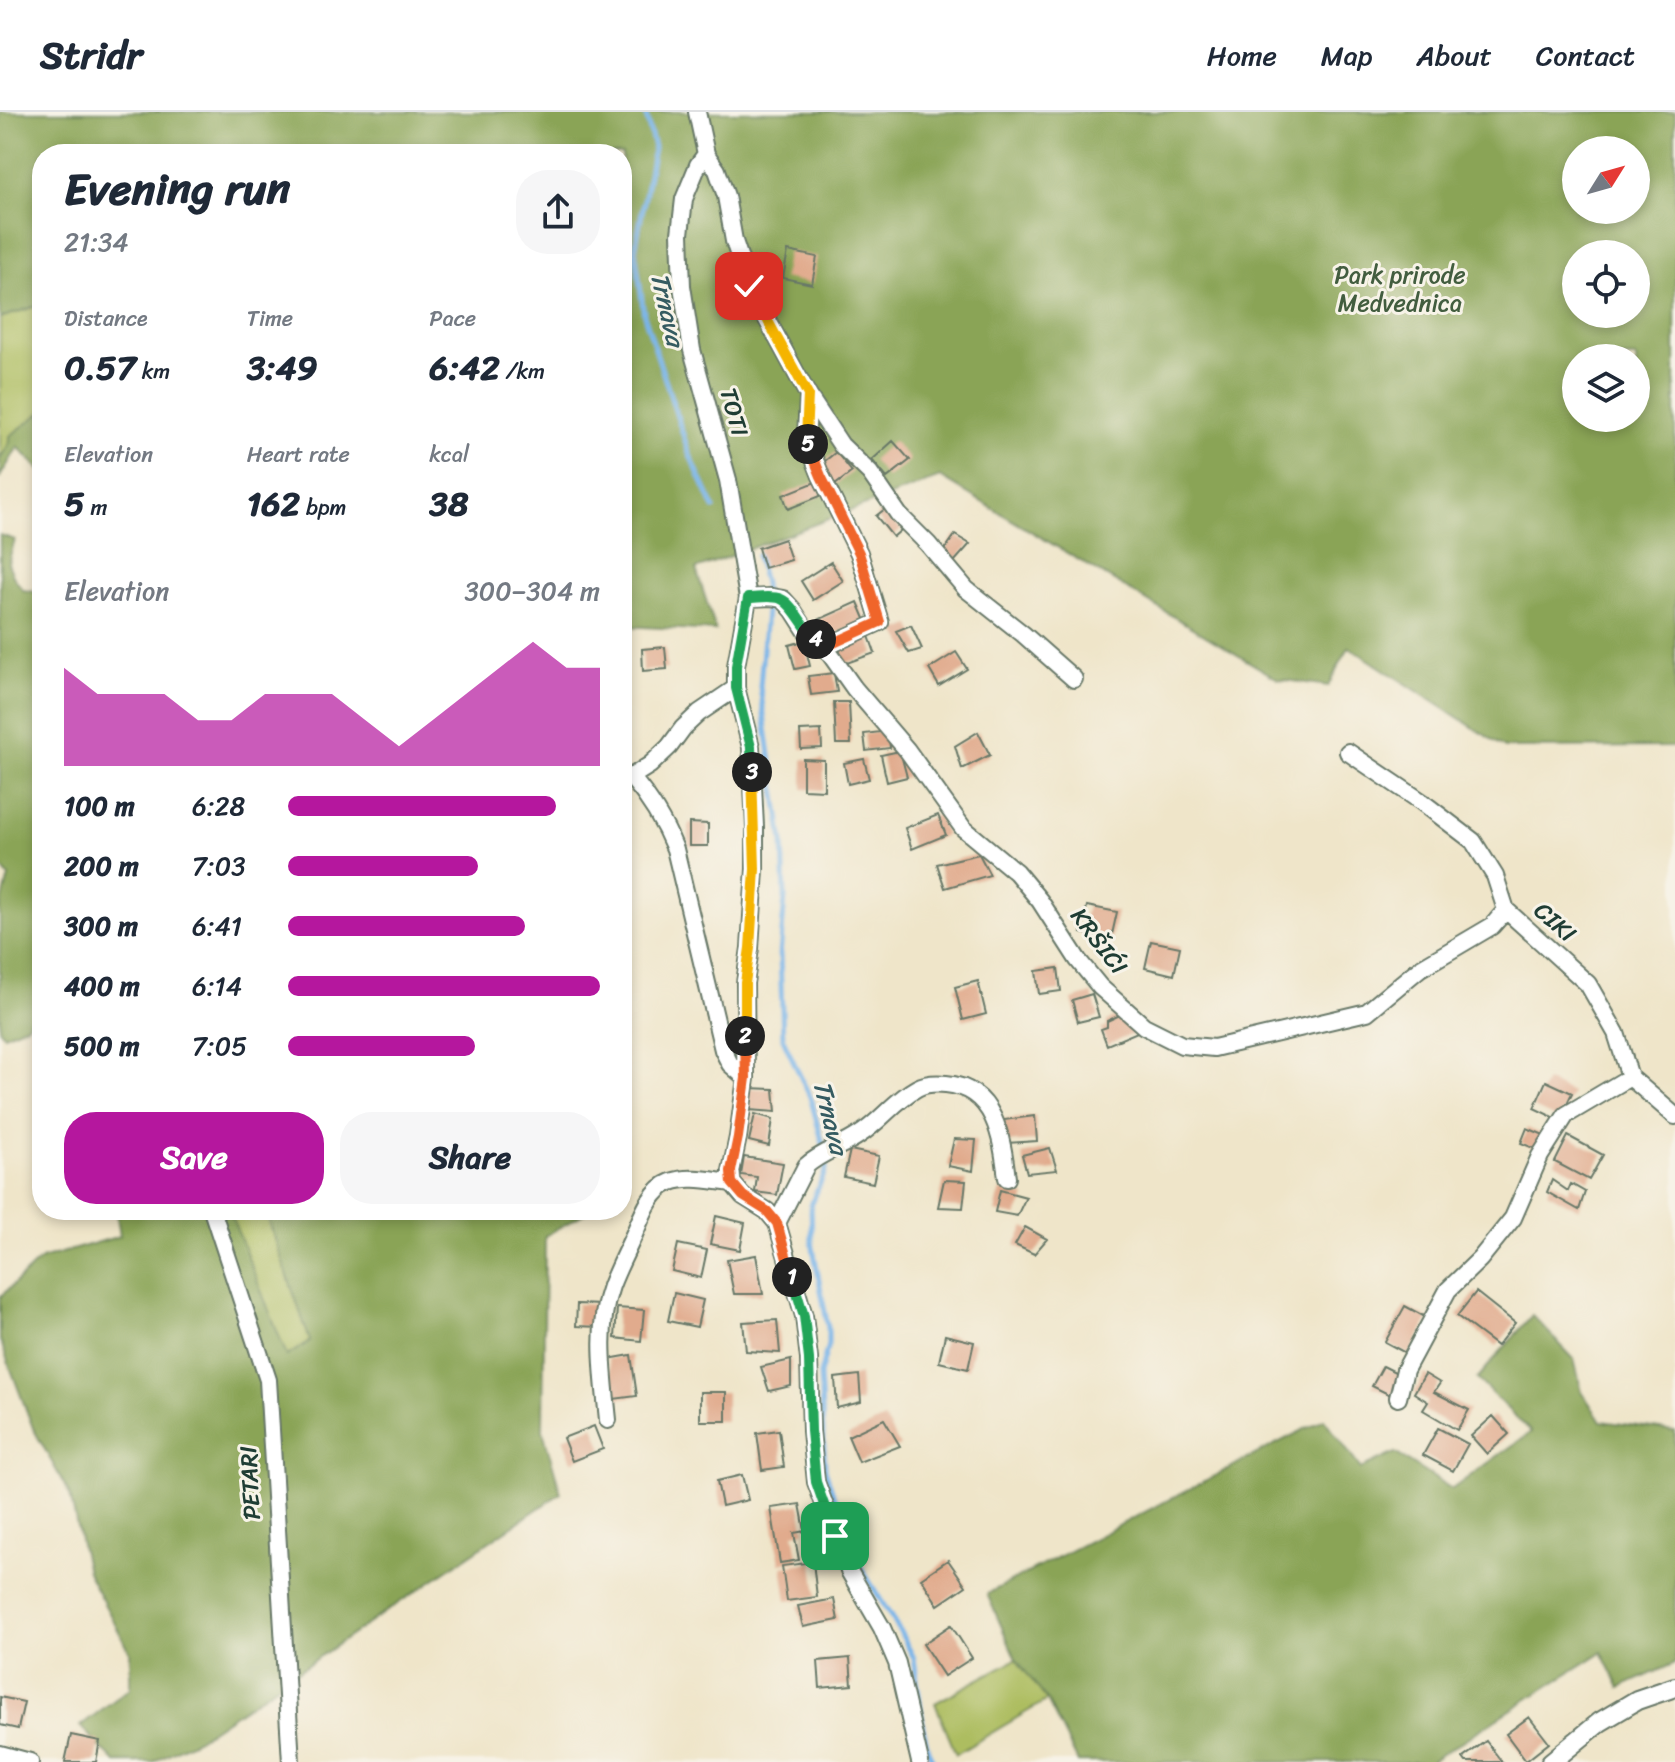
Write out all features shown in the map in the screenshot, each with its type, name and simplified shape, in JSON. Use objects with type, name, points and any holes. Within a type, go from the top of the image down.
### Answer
[{"type":"street","points":[[697,112],[706,154],[717,170],[726,196],[734,241],[749,286],[808,395],[841,445],[870,473],[899,515],[966,589],[1074,679]]},
{"type":"street","name":"TOTI","points":[[706,154],[684,199],[680,234],[682,286],[692,350],[760,598],[736,666],[736,688],[751,747],[755,869],[745,983],[746,1078],[731,1171],[732,1183]]},
{"type":"street","points":[[808,395],[806,438],[859,553],[880,622],[825,647]]},
{"type":"street","name":"KRŠIĆI","points":[[760,598],[783,599],[793,610],[807,632],[825,647],[854,688],[907,750],[963,828],[1016,872],[1040,901],[1078,960],[1100,987],[1144,1026],[1182,1045],[1214,1048],[1367,1012],[1419,969],[1492,926],[1506,910]]},
{"type":"street","points":[[632,773],[650,765],[699,713],[736,688]]},
{"type":"street","name":"CIKI","points":[[1348,752],[1473,841],[1495,876],[1506,910],[1588,984],[1616,1033],[1630,1077]]},
{"type":"street","points":[[632,781],[646,794],[665,824],[675,849],[723,1050],[730,1064],[746,1078]]},
{"type":"street","points":[[1398,1398],[1405,1370],[1448,1290],[1480,1259],[1513,1218],[1540,1156],[1566,1115],[1630,1077],[1675,1116]]},
{"type":"street","points":[[777,1223],[806,1166],[860,1135],[917,1087],[932,1083],[957,1085],[974,1092],[991,1112],[1007,1178]]},
{"type":"street","points":[[608,1420],[601,1354],[610,1288],[647,1206],[670,1182],[689,1179],[732,1183],[743,1196],[767,1211],[777,1223],[804,1316],[816,1482],[849,1571],[882,1628],[897,1663],[920,1762]]},
{"type":"street","name":"PETARI","points":[[215,1220],[268,1380],[291,1762]]},
{"type":"street","points":[[1551,1762],[1600,1722],[1637,1700],[1675,1687]]},
{"type":"street","points":[[0,1754],[30,1762]]},
{"type":"green space","name":"Park prirode Medvednica","points":[[0,112],[1675,112],[1675,747],[1505,748],[1349,647],[1328,686],[1278,679],[940,477],[696,569],[716,631],[632,626],[632,144],[32,144],[32,307],[0,318]]},
{"type":"green space","points":[[32,307],[32,420],[10,436],[0,459],[0,318]]},
{"type":"green space","points":[[32,420],[32,462],[18,447],[0,477],[0,459],[10,436]]},
{"type":"green space","points":[[0,535],[15,540],[8,563],[23,590],[32,591],[32,1016],[27,1025],[4,1035],[0,1030],[0,910],[9,877],[0,866]]},
{"type":"green space","points":[[118,1220],[233,1220],[287,1356],[310,1341],[268,1220],[573,1220],[545,1236],[543,1431],[561,1493],[198,1739],[153,1762],[115,1762],[80,1726],[130,1688],[130,1652],[87,1572],[70,1495],[33,1428],[0,1340],[0,1297],[41,1259],[120,1236]]},
{"type":"green space","points":[[233,1220],[269,1220],[311,1341],[286,1357]]},
{"type":"green space","points":[[1532,1315],[1574,1359],[1582,1392],[1601,1421],[1675,1431],[1675,1663],[1620,1688],[1602,1652],[1429,1762],[1078,1762],[1047,1700],[1016,1659],[987,1594],[1324,1419],[1361,1469],[1395,1453],[1452,1489],[1531,1432],[1477,1379]]},
{"type":"green space","points":[[1016,1659],[1047,1700],[956,1754],[935,1703]]},
{"type":"building","points":[[788,251],[817,257],[812,284],[783,278]]},
{"type":"building","points":[[893,441],[910,460],[887,478],[872,460]]},
{"type":"building","points":[[836,452],[852,472],[835,485],[820,465]]},
{"type":"building","points":[[818,481],[823,495],[788,509],[783,495]]},
{"type":"building","points":[[885,509],[901,530],[893,537],[876,516]]},
{"type":"building","points":[[955,535],[970,544],[954,562],[943,552]]},
{"type":"building","points":[[784,539],[791,560],[764,568],[758,548]]},
{"type":"building","points":[[831,562],[843,581],[813,600],[801,581]]},
{"type":"building","points":[[858,602],[866,621],[826,639],[818,620]]},
{"type":"building","points":[[911,625],[922,649],[909,653],[896,631]]},
{"type":"building","points":[[869,636],[875,653],[844,664],[838,646]]},
{"type":"building","points":[[804,641],[810,666],[795,669],[789,645]]},
{"type":"building","points":[[665,647],[667,669],[643,671],[642,649]]},
{"type":"building","points":[[956,652],[967,669],[939,686],[929,669]]},
{"type":"building","points":[[834,673],[837,692],[811,695],[808,676]]},
{"type":"building","points":[[834,702],[849,702],[851,744],[836,744]]},
{"type":"building","points":[[821,730],[822,748],[801,749],[800,731]]},
{"type":"building","points":[[888,731],[890,748],[866,751],[864,734]]},
{"type":"building","points":[[978,732],[990,755],[962,769],[955,746]]},
{"type":"building","points":[[900,751],[907,777],[887,782],[881,755]]},
{"type":"building","points":[[803,759],[824,760],[824,790],[803,789]]},
{"type":"building","points":[[864,759],[869,779],[848,784],[844,763]]},
{"type":"building","points":[[938,815],[946,835],[912,849],[905,828]]},
{"type":"building","points":[[689,823],[708,824],[708,846],[689,846]]},
{"type":"building","points":[[979,854],[990,875],[945,888],[937,864]]},
{"type":"building","points":[[1087,906],[1117,912],[1111,939],[1081,933]]},
{"type":"building","points":[[1151,941],[1180,947],[1174,975],[1145,968]]},
{"type":"building","points":[[1058,968],[1061,991],[1039,994],[1036,971]]},
{"type":"building","points":[[978,981],[986,1014],[963,1020],[955,987]]},
{"type":"building","points":[[1092,994],[1099,1017],[1078,1022],[1072,1000]]},
{"type":"building","points":[[1122,1014],[1140,1031],[1107,1045],[1101,1029],[1107,1027],[1107,1021]]},
{"type":"building","points":[[1546,1081],[1572,1093],[1559,1120],[1534,1108]]},
{"type":"building","points":[[749,1088],[774,1089],[776,1112],[749,1110]]},
{"type":"building","points":[[755,1114],[773,1119],[769,1146],[749,1141]]},
{"type":"building","points":[[1035,1116],[1037,1141],[1006,1143],[1004,1120]]},
{"type":"building","points":[[1527,1128],[1544,1135],[1538,1150],[1521,1143]]},
{"type":"building","points":[[1568,1136],[1603,1155],[1589,1180],[1555,1162]]},
{"type":"building","points":[[954,1139],[976,1140],[973,1171],[948,1166]]},
{"type":"building","points":[[1050,1148],[1057,1170],[1027,1173],[1022,1155]]},
{"type":"building","points":[[850,1150],[879,1156],[873,1183],[844,1177]]},
{"type":"building","points":[[744,1157],[783,1163],[777,1195],[755,1192],[757,1177],[741,1175]]},
{"type":"building","points":[[944,1180],[966,1181],[963,1208],[938,1207]]},
{"type":"building","points":[[1552,1180],[1568,1191],[1571,1184],[1585,1192],[1579,1210],[1547,1192]]},
{"type":"building","points":[[1000,1190],[1026,1197],[1017,1216],[995,1212]]},
{"type":"building","points":[[716,1216],[745,1223],[740,1250],[710,1244]]},
{"type":"building","points":[[1025,1227],[1047,1239],[1034,1254],[1015,1245]]},
{"type":"building","points":[[678,1244],[707,1250],[701,1278],[672,1271]]},
{"type":"building","points":[[756,1255],[763,1294],[734,1294],[727,1260]]},
{"type":"building","points":[[1476,1292],[1515,1323],[1497,1346],[1457,1316]]},
{"type":"building","points":[[674,1293],[703,1300],[697,1327],[668,1321]]},
{"type":"building","points":[[577,1304],[602,1305],[601,1327],[576,1326]]},
{"type":"building","points":[[1405,1306],[1429,1319],[1409,1355],[1385,1342]]},
{"type":"building","points":[[617,1308],[644,1310],[641,1341],[615,1338]]},
{"type":"building","points":[[777,1320],[780,1353],[746,1351],[743,1322]]},
{"type":"building","points":[[945,1335],[974,1342],[968,1369],[939,1362]]},
{"type":"building","points":[[631,1355],[637,1396],[614,1399],[608,1359]]},
{"type":"building","points":[[791,1360],[791,1386],[769,1391],[761,1367]]},
{"type":"building","points":[[1383,1366],[1403,1376],[1392,1396],[1372,1386]]},
{"type":"building","points":[[1425,1374],[1440,1383],[1434,1392],[1469,1410],[1457,1430],[1423,1410],[1428,1402],[1414,1393]]},
{"type":"building","points":[[859,1375],[861,1402],[837,1408],[835,1378]]},
{"type":"building","points":[[700,1392],[726,1392],[726,1421],[700,1421]]},
{"type":"building","points":[[1493,1416],[1509,1434],[1487,1454],[1471,1436]]},
{"type":"building","points":[[884,1419],[900,1446],[859,1462],[848,1436]]},
{"type":"building","points":[[594,1426],[603,1449],[572,1461],[563,1438]]},
{"type":"building","points":[[1438,1428],[1468,1444],[1453,1471],[1423,1455]]},
{"type":"building","points":[[779,1430],[784,1467],[762,1470],[757,1433]]},
{"type":"building","points":[[742,1475],[748,1500],[722,1506],[717,1481]]},
{"type":"building","points":[[800,1504],[805,1531],[794,1533],[799,1560],[780,1563],[771,1508]]},
{"type":"building","points":[[948,1560],[966,1586],[938,1605],[921,1578]]},
{"type":"building","points":[[813,1562],[817,1597],[787,1601],[782,1566]]},
{"type":"building","points":[[834,1599],[838,1620],[803,1627],[798,1606]]},
{"type":"building","points":[[951,1625],[972,1658],[944,1676],[923,1644]]},
{"type":"building","points":[[850,1658],[852,1685],[820,1688],[818,1661]]},
{"type":"building","points":[[0,1697],[24,1702],[18,1729],[0,1725]]},
{"type":"building","points":[[1529,1717],[1549,1743],[1526,1761],[1506,1734]]},
{"type":"building","points":[[71,1735],[100,1741],[96,1762],[65,1762]]},
{"type":"building","points":[[1486,1741],[1502,1762],[1466,1762],[1463,1758]]},
{"type":"waterway","name":"Trnava","points":[[645,112],[654,147],[635,250],[644,315],[689,453],[714,508]]},
{"type":"waterway","name":"Trnava","points":[[757,556],[764,583],[766,611],[760,687],[783,842],[785,897],[780,955],[783,1039],[810,1097],[824,1148]]},
{"type":"waterway","name":"Trnava","points":[[826,1158],[826,1170],[811,1204],[812,1242],[828,1328],[828,1345],[820,1374],[825,1469],[833,1494],[849,1524],[859,1564],[914,1658],[924,1732],[934,1762]]},
{"type":"route","points":[[749,286],[808,395],[806,438],[859,553],[880,622],[825,647],[807,632],[783,599],[748,598],[736,666],[736,688],[751,747],[755,869],[745,983],[746,1078],[731,1171],[732,1183],[743,1196],[767,1211],[777,1223],[804,1316],[816,1482],[835,1536]]}]
